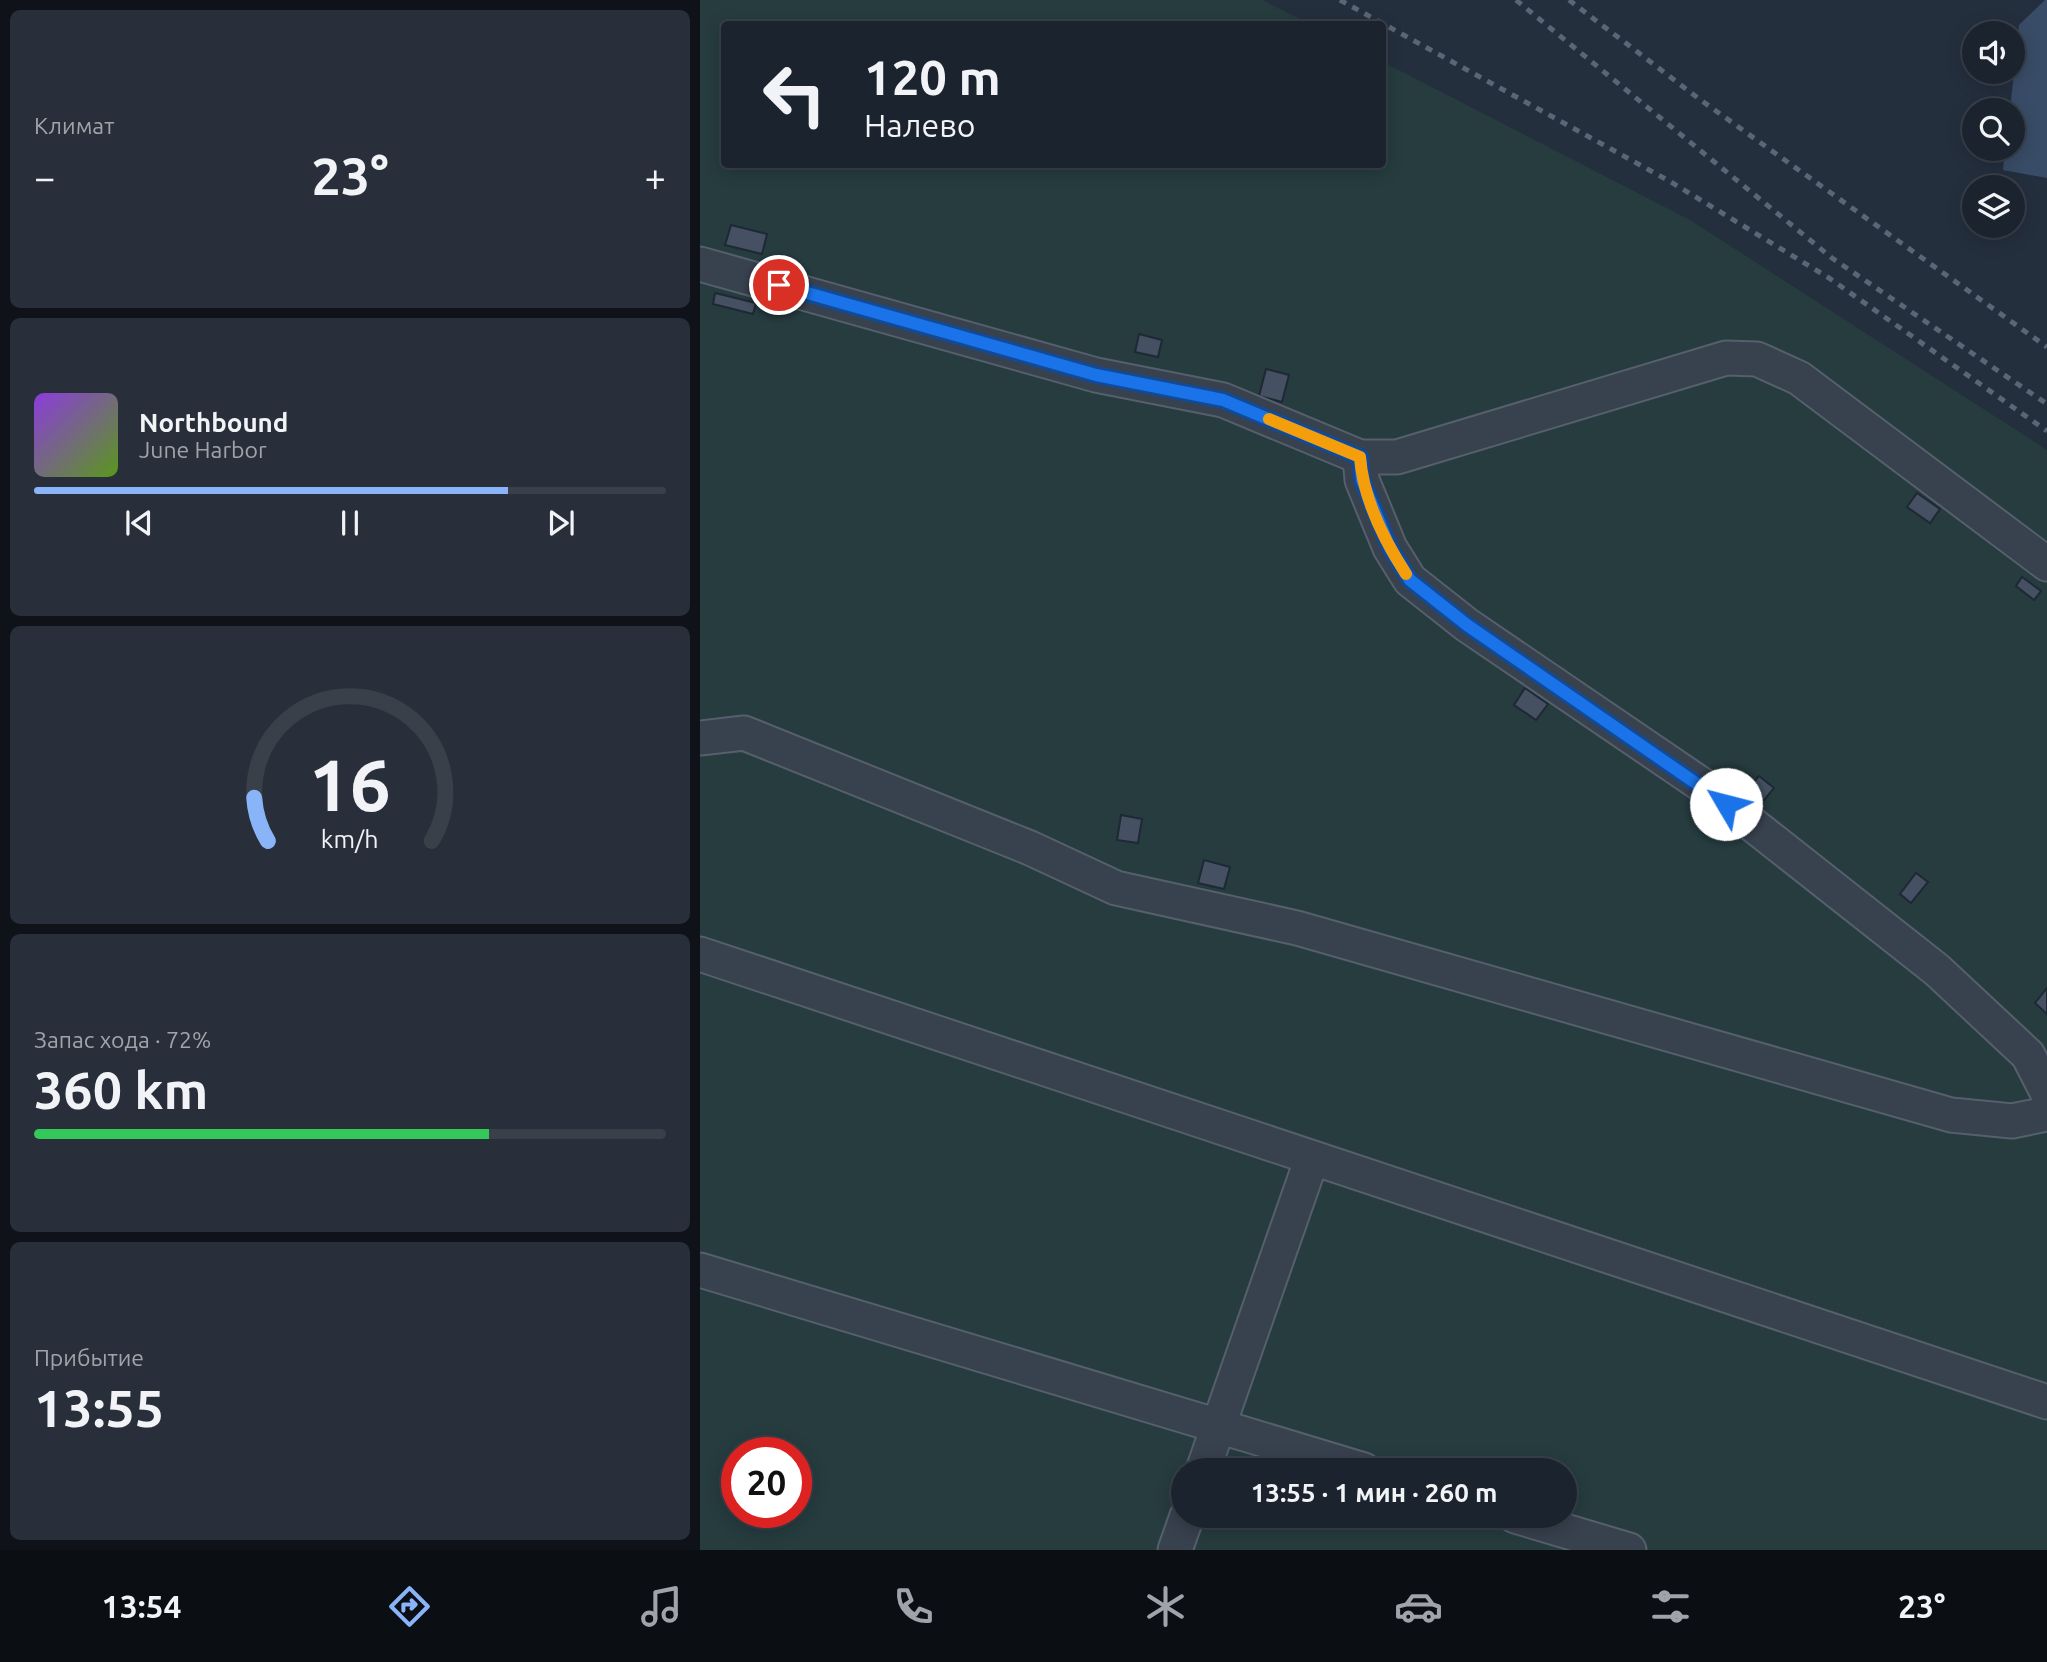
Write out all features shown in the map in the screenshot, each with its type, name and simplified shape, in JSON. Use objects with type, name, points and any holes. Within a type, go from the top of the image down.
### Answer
[{"type":"lane","points":[[700,264],[1096,375],[1223,400],[1360,457],[1396,457],[1726,358],[1757,359],[1799,378],[2047,564]]},
{"type":"lane","points":[[700,738],[744,733],[1031,848],[1116,888],[1297,928],[1951,1115],[2012,1121],[2046,1105],[2028,1055],[1937,970],[1705,788],[1467,625],[1410,580],[1390,548],[1362,480],[1360,457]]},
{"type":"lane","points":[[700,954],[2047,1402]]},
{"type":"lane","points":[[1207,1458],[1312,1157]]},
{"type":"lane","points":[[700,1270],[1324,1458]]},
{"type":"lane","points":[[1175,1550],[1183,1528]]},
{"type":"lane","points":[[1555,1528],[1629,1550]]},
{"type":"green space","points":[[700,0],[1262,0],[1304,21],[721,21],[721,168],[1386,168],[1386,64],[1690,220],[2047,450],[2047,1550],[700,1550]]},
{"type":"water","points":[[2047,0],[2047,178],[2003,170],[2004,161],[2025,161],[2025,98],[2011,98],[2013,84],[2025,84],[2023,21]]},
{"type":"building","points":[[731,225],[767,234],[762,254],[725,245]]},
{"type":"building","points":[[715,293],[756,303],[753,314],[713,304]]},
{"type":"building","points":[[1139,334],[1162,340],[1158,357],[1135,352]]},
{"type":"building","points":[[1266,369],[1289,375],[1282,402],[1259,396]]},
{"type":"building","points":[[1917,493],[1940,509],[1930,523],[1907,507]]},
{"type":"building","points":[[2022,577],[2041,591],[2034,600],[2016,586]]},
{"type":"building","points":[[1525,688],[1548,704],[1536,720],[1514,705]]},
{"type":"building","points":[[1759,776],[1774,788],[1760,805],[1745,792]]},
{"type":"building","points":[[1121,815],[1142,819],[1138,843],[1117,840]]},
{"type":"building","points":[[1204,860],[1230,867],[1224,889],[1198,883]]},
{"type":"building","points":[[1916,873],[1928,882],[1911,903],[1900,894]]},
{"type":"building","points":[[2047,988],[2047,1014],[2035,1003]]},
{"type":"railway","points":[[1340,0],[1378,21]]},
{"type":"railway","points":[[1516,0],[1832,258],[2047,404]]},
{"type":"railway","points":[[1569,0],[1702,101],[2047,347]]},
{"type":"railway","points":[[1386,25],[1671,182],[1829,278],[2047,431]]},
{"type":"slow traffic","points":[[1269,419],[1360,457],[1362,480],[1390,548],[1406,574]]},
{"type":"route","points":[[779,285],[1096,375],[1223,400],[1360,457],[1362,480],[1390,548],[1410,580],[1467,625],[1726,804]]}]
